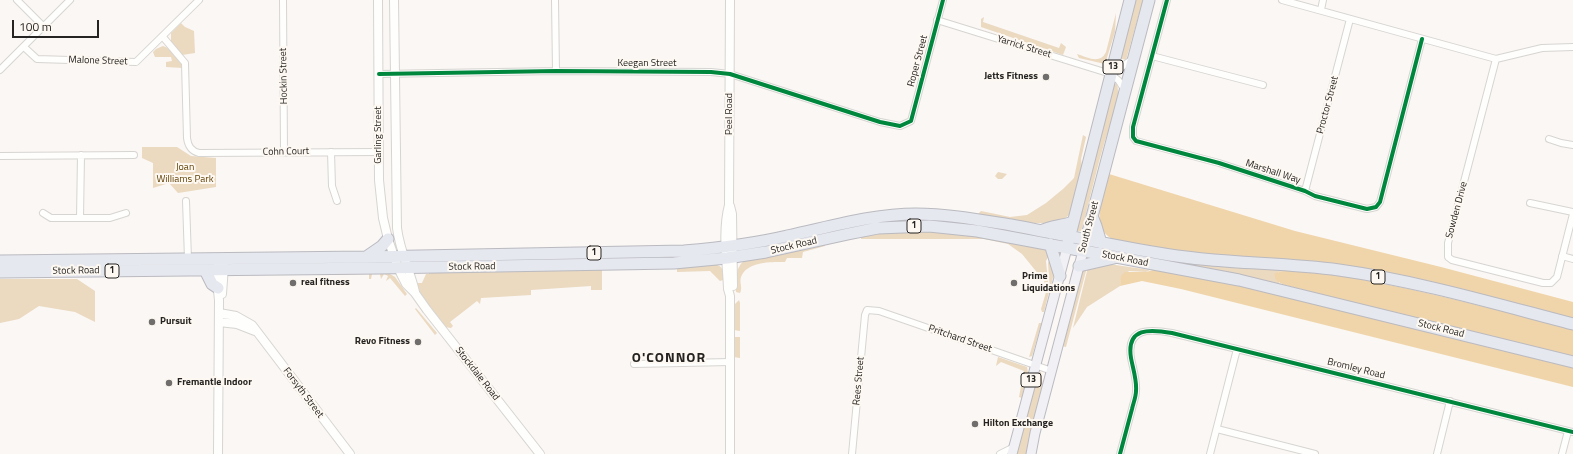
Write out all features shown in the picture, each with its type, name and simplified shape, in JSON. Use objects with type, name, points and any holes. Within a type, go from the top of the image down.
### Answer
[{"type":"highway","name":"South Street","points":[[1067,248],[1130,0]]},
{"type":"highway","name":"South Street","points":[[1083,251],[1149,0]]},
{"type":"highway","name":"Stock Road","points":[[0,272],[205,270],[221,264],[366,257],[684,251],[730,246],[788,236],[880,216],[916,214],[966,217],[1101,243],[1179,256],[1300,266],[1365,274],[1573,324]]},
{"type":"highway","points":[[1092,216],[1101,243]]},
{"type":"highway","points":[[1040,231],[1050,226],[1065,225],[1073,222]]},
{"type":"highway","name":"Stock Road","points":[[0,261],[188,259],[221,264],[402,267],[660,263],[730,258],[766,252],[863,231],[912,226],[959,228],[1239,280],[1573,362]]},
{"type":"highway","points":[[366,257],[382,246],[388,239]]},
{"type":"highway","points":[[1050,244],[1060,276]]},
{"type":"highway","points":[[1079,266],[1116,258]]},
{"type":"highway","points":[[205,270],[212,284],[218,288]]},
{"type":"main road","name":"South Street","points":[[1013,452],[1067,248]]},
{"type":"main road","name":"South Street","points":[[1031,454],[1083,251]]},
{"type":"street","points":[[17,0],[44,27]]},
{"type":"street","points":[[0,70],[70,0]]},
{"type":"street","name":"Malone Street","points":[[24,47],[37,59],[136,62],[199,0]]},
{"type":"street","name":"Hockin Street","points":[[283,0],[284,152]]},
{"type":"street","name":"Garling Street","points":[[378,0],[379,152],[381,206],[388,239],[398,256],[402,267]]},
{"type":"street","name":"Garling Street","points":[[394,0],[396,219],[400,247],[398,256]]},
{"type":"street","points":[[555,0],[556,71]]},
{"type":"street","name":"Peel Road","points":[[730,0],[729,205],[732,214],[730,258],[733,289],[730,296],[730,454]]},
{"type":"street","name":"Roper Street","points":[[906,124],[911,121],[943,0]]},
{"type":"street","name":"Marshall Way","points":[[1167,0],[1133,127],[1133,137],[1136,141],[1219,163],[1305,191],[1315,196],[1367,209],[1376,207],[1380,202],[1422,39]]},
{"type":"street","points":[[1282,0],[1496,59],[1542,48],[1573,47]]},
{"type":"street","points":[[1321,10],[1323,0]]},
{"type":"street","name":"Proctor Street","points":[[1305,191],[1350,19]]},
{"type":"street","name":"Yarrick Street","points":[[937,20],[1111,74]]},
{"type":"street","name":"Cohn Court","points":[[163,37],[185,63],[186,138],[193,151],[200,153],[379,152]]},
{"type":"street","points":[[1152,56],[1263,85]]},
{"type":"street","points":[[1125,92],[1119,81],[1111,74],[1121,69],[1128,61],[1134,58]]},
{"type":"street","name":"Sowden Drive","points":[[1496,59],[1448,243],[1448,257],[1452,260],[1543,283],[1551,283],[1557,277],[1573,213]]},
{"type":"street","name":"Keegan Street","points":[[379,74],[556,71],[711,72],[730,74],[880,122],[900,126],[906,124]]},
{"type":"street","points":[[1549,139],[1573,145]]},
{"type":"street","points":[[331,152],[332,186],[337,201]]},
{"type":"street","points":[[80,218],[81,155]]},
{"type":"street","points":[[0,156],[134,155]]},
{"type":"street","points":[[186,201],[188,259]]},
{"type":"street","points":[[1530,203],[1573,213]]},
{"type":"street","points":[[43,213],[51,218],[110,218],[126,213]]},
{"type":"street","points":[[1562,256],[1573,259]]},
{"type":"street","points":[[218,454],[218,288],[221,264]]},
{"type":"street","points":[[219,300],[223,291],[221,264]]},
{"type":"street","name":"Stockdale Road","points":[[402,267],[406,284],[415,293],[540,454]]},
{"type":"street","name":"Pritchard Street","points":[[867,310],[879,311],[1052,371]]},
{"type":"street","name":"Rees Street","points":[[852,454],[865,315],[867,310]]},
{"type":"street","name":"Forsyth Street","points":[[219,317],[256,331],[350,454]]},
{"type":"street","name":"Bromley Road","points":[[1120,454],[1136,391],[1135,375],[1131,357],[1131,344],[1136,335],[1145,330],[1154,330],[1237,349],[1571,431]]},
{"type":"street","points":[[1210,454],[1237,349]]},
{"type":"street","points":[[634,364],[730,362]]},
{"type":"street","points":[[1437,454],[1450,401]]},
{"type":"street","points":[[1217,429],[1316,454]]},
{"type":"street","points":[[1562,454],[1571,431]]},
{"type":"street","points":[[1000,454],[1013,452]]},
{"type":"green space","points":[[1134,0],[1143,0],[1126,60],[1119,58]]},
{"type":"green space","points":[[1116,13],[1115,32],[1105,64],[1079,58],[1077,54],[1093,59],[1103,56],[1106,52]]},
{"type":"green space","points":[[984,17],[983,22],[1059,48],[1061,43],[1066,47],[1063,55],[981,27],[981,19]]},
{"type":"green space","points":[[181,23],[185,27],[194,31],[195,53],[182,55],[171,42],[171,33]]},
{"type":"green space","points":[[163,46],[175,54],[183,68],[166,67],[166,62],[172,61],[171,57],[155,57],[153,52]]},
{"type":"green space","points":[[1112,83],[1117,84],[1117,107],[1101,154],[1083,225],[1081,231],[1078,231],[1077,225]]},
{"type":"green space","points":[[1083,135],[1086,137],[1081,159],[1082,167],[1070,214],[1063,219],[1040,223],[1012,221],[977,215],[981,211],[1010,217],[1027,215],[1046,203],[1074,178]]},
{"type":"green space","name":"Joan Williams Park","points":[[142,147],[177,147],[191,156],[216,158],[216,187],[178,193],[169,183],[153,188],[153,163],[142,158]]},
{"type":"green space","points":[[998,172],[1007,174],[1002,179],[998,179],[995,176]]},
{"type":"green space","points":[[946,231],[1046,248],[1052,254],[1046,261],[1049,292],[1044,312],[1042,312],[1041,309],[1047,289],[1044,281],[1022,254],[1008,244],[984,239],[861,239],[861,235],[881,232]]},
{"type":"green space","points":[[825,243],[825,246],[803,252],[802,258],[787,258],[785,262],[754,265],[744,272],[740,281],[740,293],[736,292],[736,279],[739,266],[745,260]]},
{"type":"green space","points":[[1050,257],[1054,273],[1050,290],[1048,263]]},
{"type":"green space","points":[[1172,261],[1307,270],[1278,272],[1279,283],[1285,285]]},
{"type":"green space","points":[[715,264],[720,266],[724,271],[725,278],[723,280],[720,281],[710,271],[677,272],[677,266]]},
{"type":"green space","points":[[1109,264],[1150,270],[1146,272],[1129,271],[1121,280],[1120,286],[1087,307],[1073,328],[1088,267]]},
{"type":"green space","points":[[1086,267],[1066,347],[1062,346],[1083,270]]},
{"type":"green space","points":[[602,268],[602,290],[591,290],[591,286],[531,290],[531,295],[481,298],[480,304],[477,301],[450,322],[453,326],[451,328],[445,327],[428,306],[421,295],[417,283],[422,283],[426,274],[429,274],[429,271]]},
{"type":"green space","points":[[331,272],[390,274],[395,277],[407,294],[405,296],[390,278],[386,281],[388,276],[384,274],[381,279],[380,274],[372,274],[371,279],[369,279],[369,274],[332,275]]},
{"type":"green space","points":[[0,279],[77,279],[95,291],[95,322],[75,312],[39,306],[19,319],[0,323]]},
{"type":"green space","points":[[739,300],[740,331],[734,330],[733,327],[735,304]]},
{"type":"green space","points":[[416,308],[437,333],[435,335],[415,309]]},
{"type":"green space","points":[[1039,323],[1041,323],[1041,325],[1033,353],[1032,356],[1029,357]]},
{"type":"green space","points":[[740,337],[740,358],[734,357],[733,353],[735,353],[735,348],[733,348],[733,338]]},
{"type":"green space","points":[[998,357],[1027,367],[1028,373],[1022,398],[1019,397],[1024,371],[1001,362],[996,366]]},
{"type":"green space","points":[[1037,372],[1041,372],[1043,387],[1028,454],[1017,454],[1016,452]]},
{"type":"shaded area","points":[[1109,174],[1295,231],[1441,267],[1573,302],[1573,320],[1408,279],[1183,253],[1112,239],[1105,233],[1101,226],[1100,218],[1100,209]]},
{"type":"shaded area","points":[[1157,269],[1200,276],[1573,366],[1573,387],[1181,289],[1142,281],[1120,286],[1121,276],[1125,272],[1146,272]]},
{"type":"shaded area","points":[[1307,270],[1441,296],[1573,330],[1573,358],[1285,285],[1277,281],[1275,278],[1275,273]]},
{"type":"cycle path","points":[[379,74],[556,71],[711,72],[730,74],[880,122],[900,126],[911,121],[943,0]]},
{"type":"cycle path","points":[[1167,0],[1133,127],[1133,137],[1136,141],[1219,163],[1305,191],[1315,196],[1367,209],[1376,207],[1380,202],[1422,39]]},
{"type":"cycle path","points":[[1120,454],[1136,393],[1135,374],[1130,348],[1132,340],[1136,335],[1141,332],[1148,331],[1172,333],[1573,432]]},
{"type":"place","name":"Jetts Fitness","points":[[1046,77]]},
{"type":"place","name":"real fitness","points":[[293,283]]},
{"type":"place","name":"Prime Liquidations","points":[[1014,283]]},
{"type":"place","name":"Pursuit","points":[[152,322]]},
{"type":"place","name":"Revo Fitness","points":[[418,342]]},
{"type":"place","name":"Fremantle Indoor","points":[[169,383]]},
{"type":"place","name":"Hilton Exchange","points":[[975,424]]},
{"type":"district","name":"O'CONNOR","points":[[669,359]]}]
